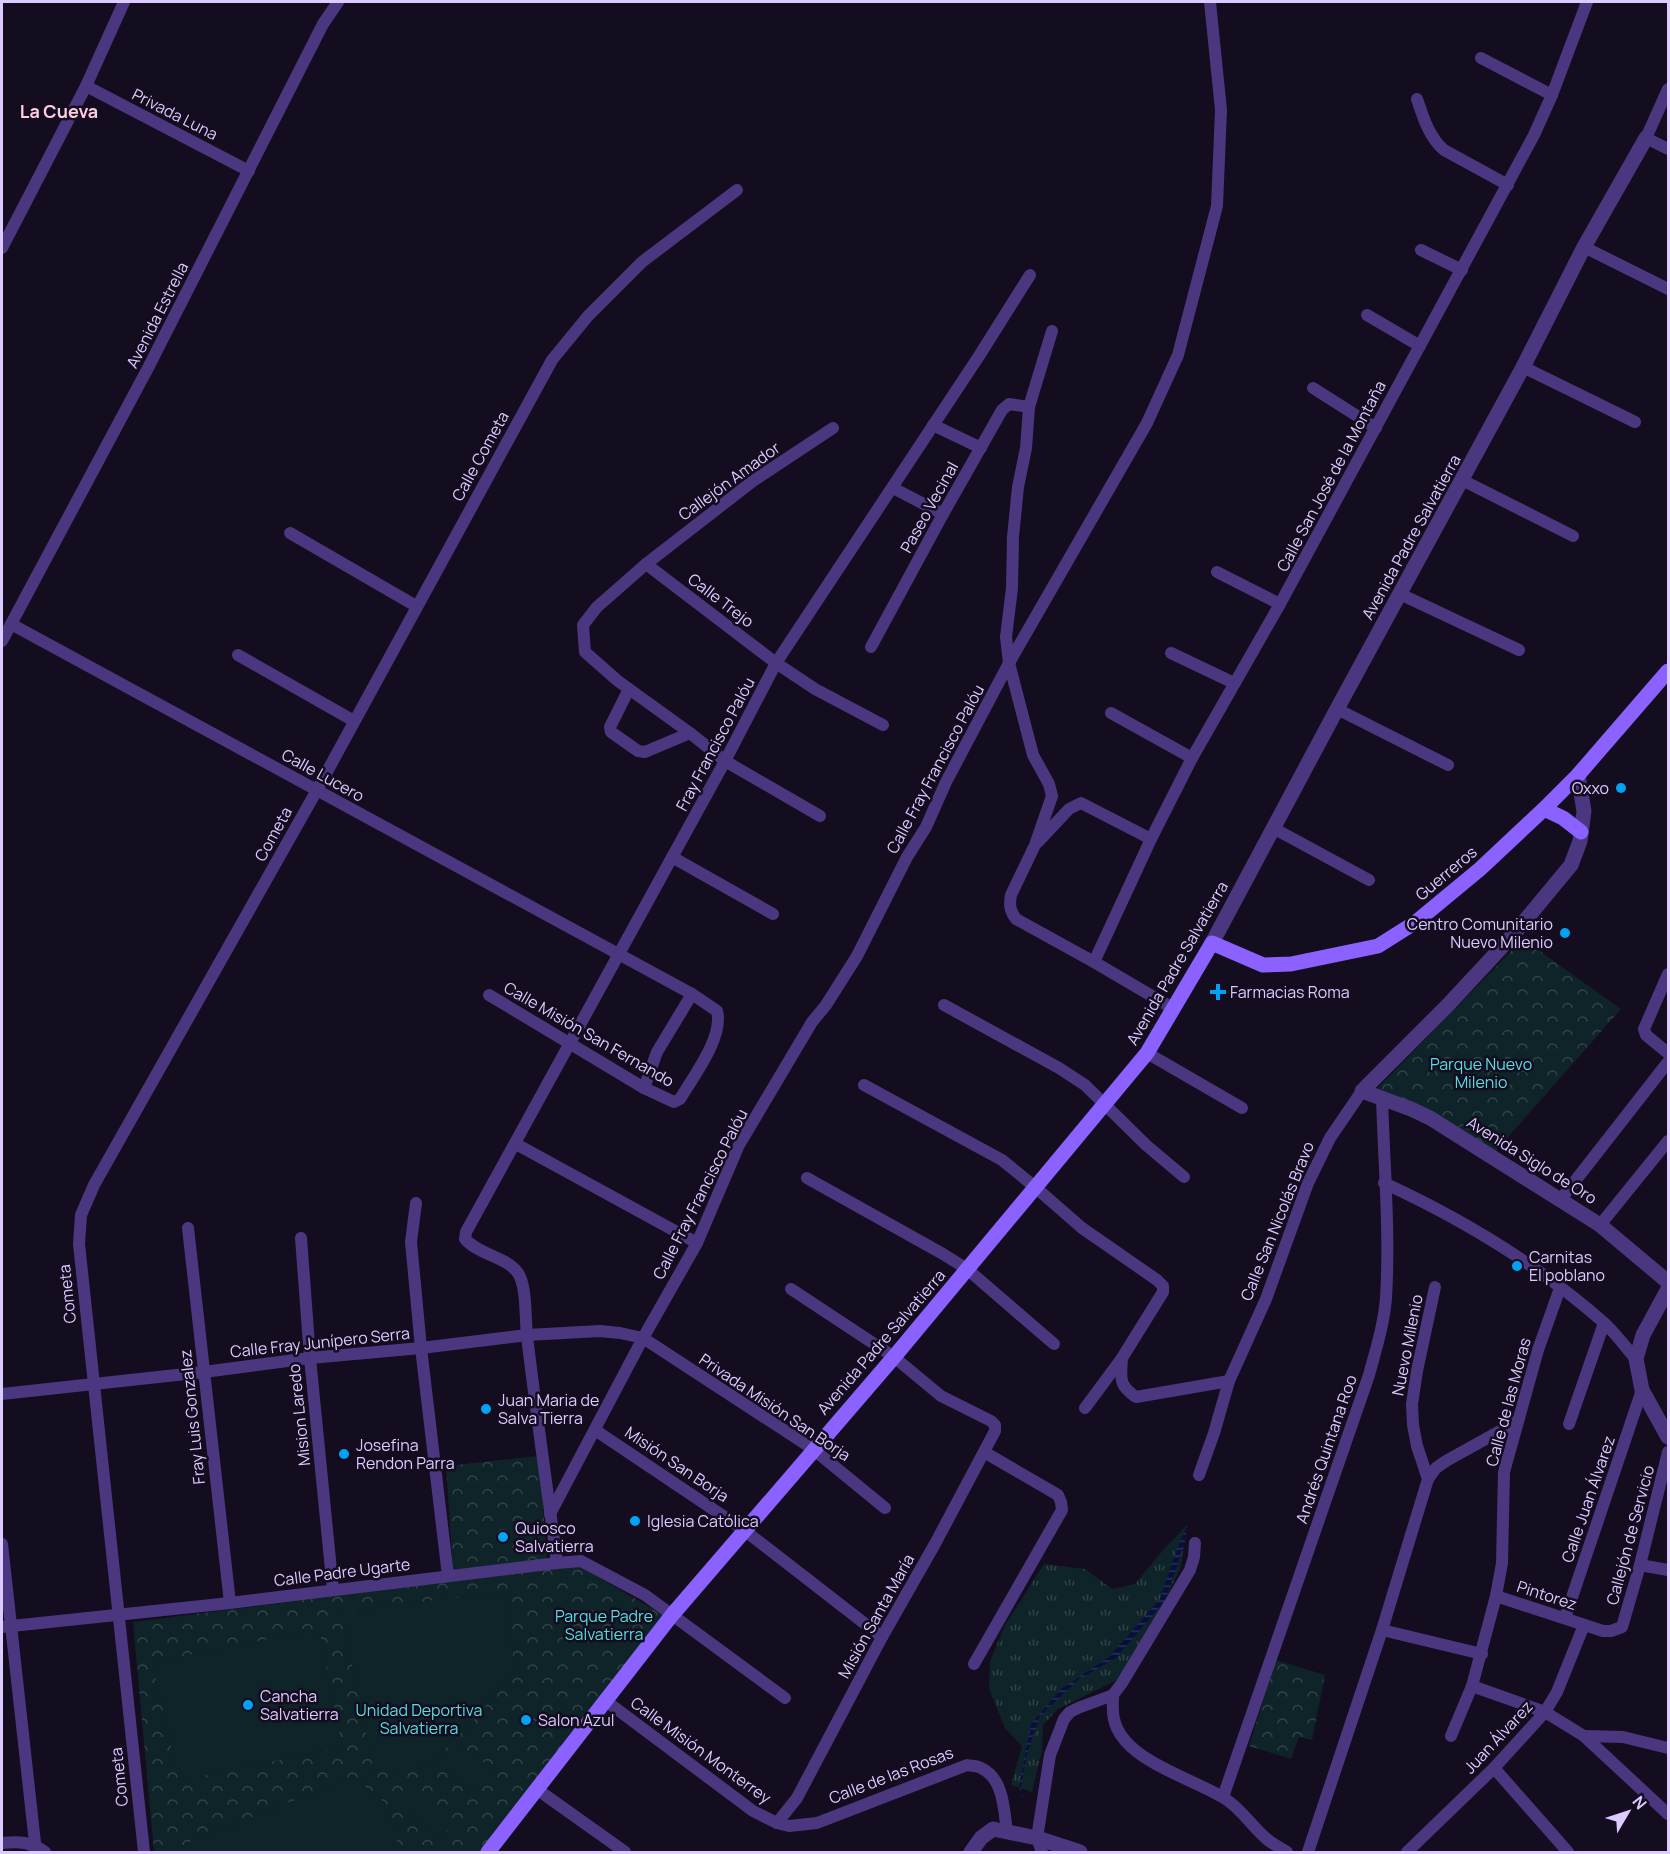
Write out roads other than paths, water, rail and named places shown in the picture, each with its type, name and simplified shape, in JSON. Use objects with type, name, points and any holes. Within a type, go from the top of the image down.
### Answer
[{"type":"main road","name":"Guerreros","points":[[1212,943],[1263,965],[1291,964],[1378,946],[1416,922],[1480,869],[1544,809],[1578,776],[1668,670]]},
{"type":"main road","points":[[1544,809],[1563,818],[1581,832]]},
{"type":"main road","name":"Avenida Padre Salvatierra","points":[[488,1852],[672,1615],[894,1357],[1147,1053],[1212,943]]},
{"type":"street","points":[[2,248],[86,86],[124,2]]},
{"type":"street","name":"Avenida Estrella","points":[[2,641],[148,368],[323,24],[338,2]]},
{"type":"street","name":"Calle Fray Francisco Palóu","points":[[550,1514],[642,1338],[697,1243],[739,1145],[812,1022],[826,1005],[857,956],[1010,663],[1147,423],[1178,355],[1217,206],[1221,110],[1210,2]]},
{"type":"street","name":"Calle San José de la Montaña","points":[[1094,962],[1192,758],[1280,604],[1508,185],[1552,96],[1587,2]]},
{"type":"street","points":[[1481,58],[1552,96]]},
{"type":"street","name":"Privada Luna","points":[[86,86],[249,171]]},
{"type":"street","points":[[1668,89],[1646,138],[1668,149]]},
{"type":"street","points":[[1417,99],[1436,143],[1444,150],[1508,185]]},
{"type":"street","name":"Avenida Padre Salvatierra","points":[[1212,943],[1523,367],[1584,247],[1646,138]]},
{"type":"street","name":"Calle Cometa","points":[[317,790],[416,606],[559,351],[588,316],[642,262],[738,190]]},
{"type":"street","points":[[1584,247],[1668,289]]},
{"type":"street","points":[[1421,250],[1462,270]]},
{"type":"street","name":"Fray Francisco Palóu","points":[[527,1335],[522,1283],[518,1273],[511,1266],[471,1246],[465,1239],[466,1232],[619,956],[776,663],[893,488],[1030,275]]},
{"type":"street","points":[[1367,315],[1420,346]]},
{"type":"street","points":[[1052,331],[1029,407],[1026,448],[1018,487],[1013,537],[1012,588],[1006,637],[1010,663],[1034,755],[1049,784],[1052,796],[1035,845],[1009,904],[1016,919],[1174,1009]]},
{"type":"street","points":[[1523,367],[1635,422]]},
{"type":"street","points":[[1313,388],[1376,428]]},
{"type":"street","name":"Paseo Vecinal","points":[[871,647],[943,513],[1002,410],[1010,404],[1029,407]]},
{"type":"street","points":[[933,425],[981,448]]},
{"type":"street","name":"Callejón Amador","points":[[629,689],[585,652],[583,625],[597,607],[646,564],[753,481],[833,428]]},
{"type":"street","points":[[1462,480],[1573,536]]},
{"type":"street","points":[[893,488],[943,513]]},
{"type":"street","points":[[290,533],[416,606]]},
{"type":"street","name":"Calle Trejo","points":[[646,564],[776,663],[815,689],[883,725]]},
{"type":"street","points":[[1217,572],[1280,604]]},
{"type":"street","points":[[1401,594],[1519,650]]},
{"type":"street","name":"Calle Lucero","points":[[11,624],[692,994],[717,1011],[720,1019],[712,1046],[680,1099],[674,1102]]},
{"type":"street","points":[[1171,653],[1234,683]]},
{"type":"street","points":[[238,655],[354,721]]},
{"type":"street","points":[[690,733],[645,752],[638,751],[611,732],[610,727],[629,689],[690,733],[725,761],[820,816]]},
{"type":"street","points":[[1337,709],[1448,765]]},
{"type":"street","points":[[1111,712],[1192,758]]},
{"type":"street","name":"Calle San Nicolás Bravo","points":[[1198,1474],[1214,1433],[1229,1381],[1266,1299],[1308,1184],[1330,1138],[1362,1091],[1447,1006],[1521,927],[1571,865],[1580,841],[1584,811],[1578,776]]},
{"type":"street","name":"Cometa","points":[[144,1852],[79,1244],[81,1215],[94,1185],[317,790]]},
{"type":"street","points":[[1035,845],[1069,809],[1082,803],[1151,840]]},
{"type":"street","points":[[1273,828],[1369,880]]},
{"type":"street","points":[[672,857],[773,914]]},
{"type":"street","points":[[1668,974],[1644,1029],[1646,1035],[1668,1053]]},
{"type":"street","points":[[644,1088],[657,1052],[692,994]]},
{"type":"street","name":"Calle Misión San Fernando","points":[[489,995],[644,1088],[674,1102]]},
{"type":"street","points":[[944,1005],[1059,1068],[1085,1085],[1146,1145],[1184,1177]]},
{"type":"street","points":[[1147,1053],[1242,1108]]},
{"type":"street","points":[[1561,1199],[1668,1062]]},
{"type":"street","points":[[864,1085],[1002,1161],[1082,1228],[1163,1286],[1163,1292],[1122,1358],[1085,1408]]},
{"type":"street","name":"Avenida Siglo de Oro","points":[[1362,1091],[1430,1118],[1561,1199],[1600,1225],[1668,1282]]},
{"type":"street","name":"Andrés Quintana Roo","points":[[1223,1797],[1370,1375],[1381,1332],[1386,1299],[1382,1098]]},
{"type":"street","points":[[1600,1225],[1668,1141]]},
{"type":"street","points":[[516,1144],[697,1243]]},
{"type":"street","points":[[807,1178],[967,1269],[1054,1344]]},
{"type":"street","points":[[1384,1183],[1424,1202],[1496,1244],[1560,1288],[1604,1323],[1636,1359]]},
{"type":"street","points":[[416,1203],[411,1242],[448,1576]]},
{"type":"street","name":"Fray Luis Gonzalez","points":[[188,1228],[230,1603]]},
{"type":"street","name":"Mision Laredo","points":[[301,1238],[310,1358],[333,1590]]},
{"type":"street","name":"Nuevo Milenio","points":[[1428,1479],[1417,1446],[1412,1404],[1435,1287]]},
{"type":"street","name":"Calle de las Moras","points":[[1451,1736],[1472,1686],[1496,1596],[1502,1563],[1504,1472],[1538,1350],[1560,1288]]},
{"type":"street","points":[[791,1289],[894,1357]]},
{"type":"street","points":[[1668,1289],[1643,1335],[1636,1359],[1642,1390],[1668,1437]]},
{"type":"street","points":[[1569,1424],[1604,1323]]},
{"type":"street","name":"Calle Fray Junípero Serra","points":[[2,1394],[527,1335],[600,1331],[642,1338]]},
{"type":"street","points":[[527,1335],[557,1563]]},
{"type":"street","name":"Privada Misión San Borja","points":[[642,1338],[813,1449],[885,1508]]},
{"type":"street","name":"Misión Santa María","points":[[777,1823],[797,1798],[995,1431],[991,1421],[941,1396],[894,1357]]},
{"type":"street","points":[[1122,1358],[1121,1381],[1125,1389],[1136,1397],[1229,1381]]},
{"type":"street","name":"Calle Juan Álvarez","points":[[1565,1618],[1642,1390]]},
{"type":"street","points":[[1308,1852],[1382,1630],[1428,1479],[1436,1468],[1446,1461],[1518,1421]]},
{"type":"street","name":"Misión San Borja","points":[[595,1430],[744,1530],[882,1637]]},
{"type":"street","points":[[974,1664],[1062,1509],[1058,1496],[984,1452]]},
{"type":"street","name":"Callejón de Servicio","points":[[1622,1627],[1668,1452]]},
{"type":"street","points":[[1039,1845],[1050,1755],[1064,1719],[1078,1708],[1113,1695],[1122,1683],[1190,1570],[1195,1543]]},
{"type":"street","points":[[2,1544],[7,1626],[39,1850]]},
{"type":"street","name":"Calle Padre Ugarte","points":[[7,1626],[119,1616],[581,1561],[645,1595],[785,1698]]},
{"type":"street","points":[[1640,1565],[1668,1570]]},
{"type":"street","name":"Pintorez","points":[[1496,1596],[1603,1631],[1622,1627]]},
{"type":"street","name":"Juan Álvarez","points":[[1407,1852],[1494,1768],[1545,1712],[1557,1692],[1584,1625]]},
{"type":"street","points":[[1382,1630],[1482,1654]]},
{"type":"street","points":[[1472,1686],[1545,1712],[1584,1736],[1668,1814]]},
{"type":"street","points":[[1113,1695],[1114,1719],[1125,1740],[1144,1758],[1223,1797],[1236,1806],[1268,1840],[1276,1852]]},
{"type":"street","name":"Calle Misión Monterrey","points":[[606,1701],[753,1811],[777,1823]]},
{"type":"street","points":[[1584,1736],[1623,1737],[1668,1748]]},
{"type":"street","name":"Calle de las Rosas","points":[[777,1823],[789,1826],[817,1823],[967,1766],[982,1768],[994,1778],[1002,1795],[1000,1831]]},
{"type":"street","points":[[1494,1768],[1568,1852]]},
{"type":"street","points":[[538,1790],[625,1852]]},
{"type":"street","points":[[971,1852],[981,1838],[1000,1831],[1039,1845],[1080,1852]]},
{"type":"street","points":[[1268,1840],[1287,1852]]},
{"type":"street","points":[[2,1843],[24,1842],[39,1850]]},
{"type":"place","name":"Oxxo","points":[[1621,788]]},
{"type":"place","name":"Centro Comunitario Nuevo Milenio","points":[[1565,933]]},
{"type":"place","name":"Farmacias Roma","points":[[1218,992]]},
{"type":"place","name":"Carnitas El poblano","points":[[1517,1266]]},
{"type":"place","name":"Juan Maria de Salva Tierra","points":[[486,1409]]},
{"type":"place","name":"Josefina Rendon Parra","points":[[344,1454]]},
{"type":"place","name":"Iglesia Católica","points":[[635,1521]]},
{"type":"place","name":"Quiosco Salvatierra","points":[[503,1537]]},
{"type":"place","name":"Cancha Salvatierra","points":[[248,1705]]},
{"type":"place","name":"Salon Azul","points":[[526,1720]]},
{"type":"district","name":"La Cueva","points":[[59,111]]},
{"type":"park label","name":"Parque Nuevo Milenio","points":[[1481,1073]]},
{"type":"park label","name":"Parque Padre Salvatierra","points":[[604,1625]]},
{"type":"park label","name":"Unidad Deportiva Salvatierra","points":[[419,1719]]}]
